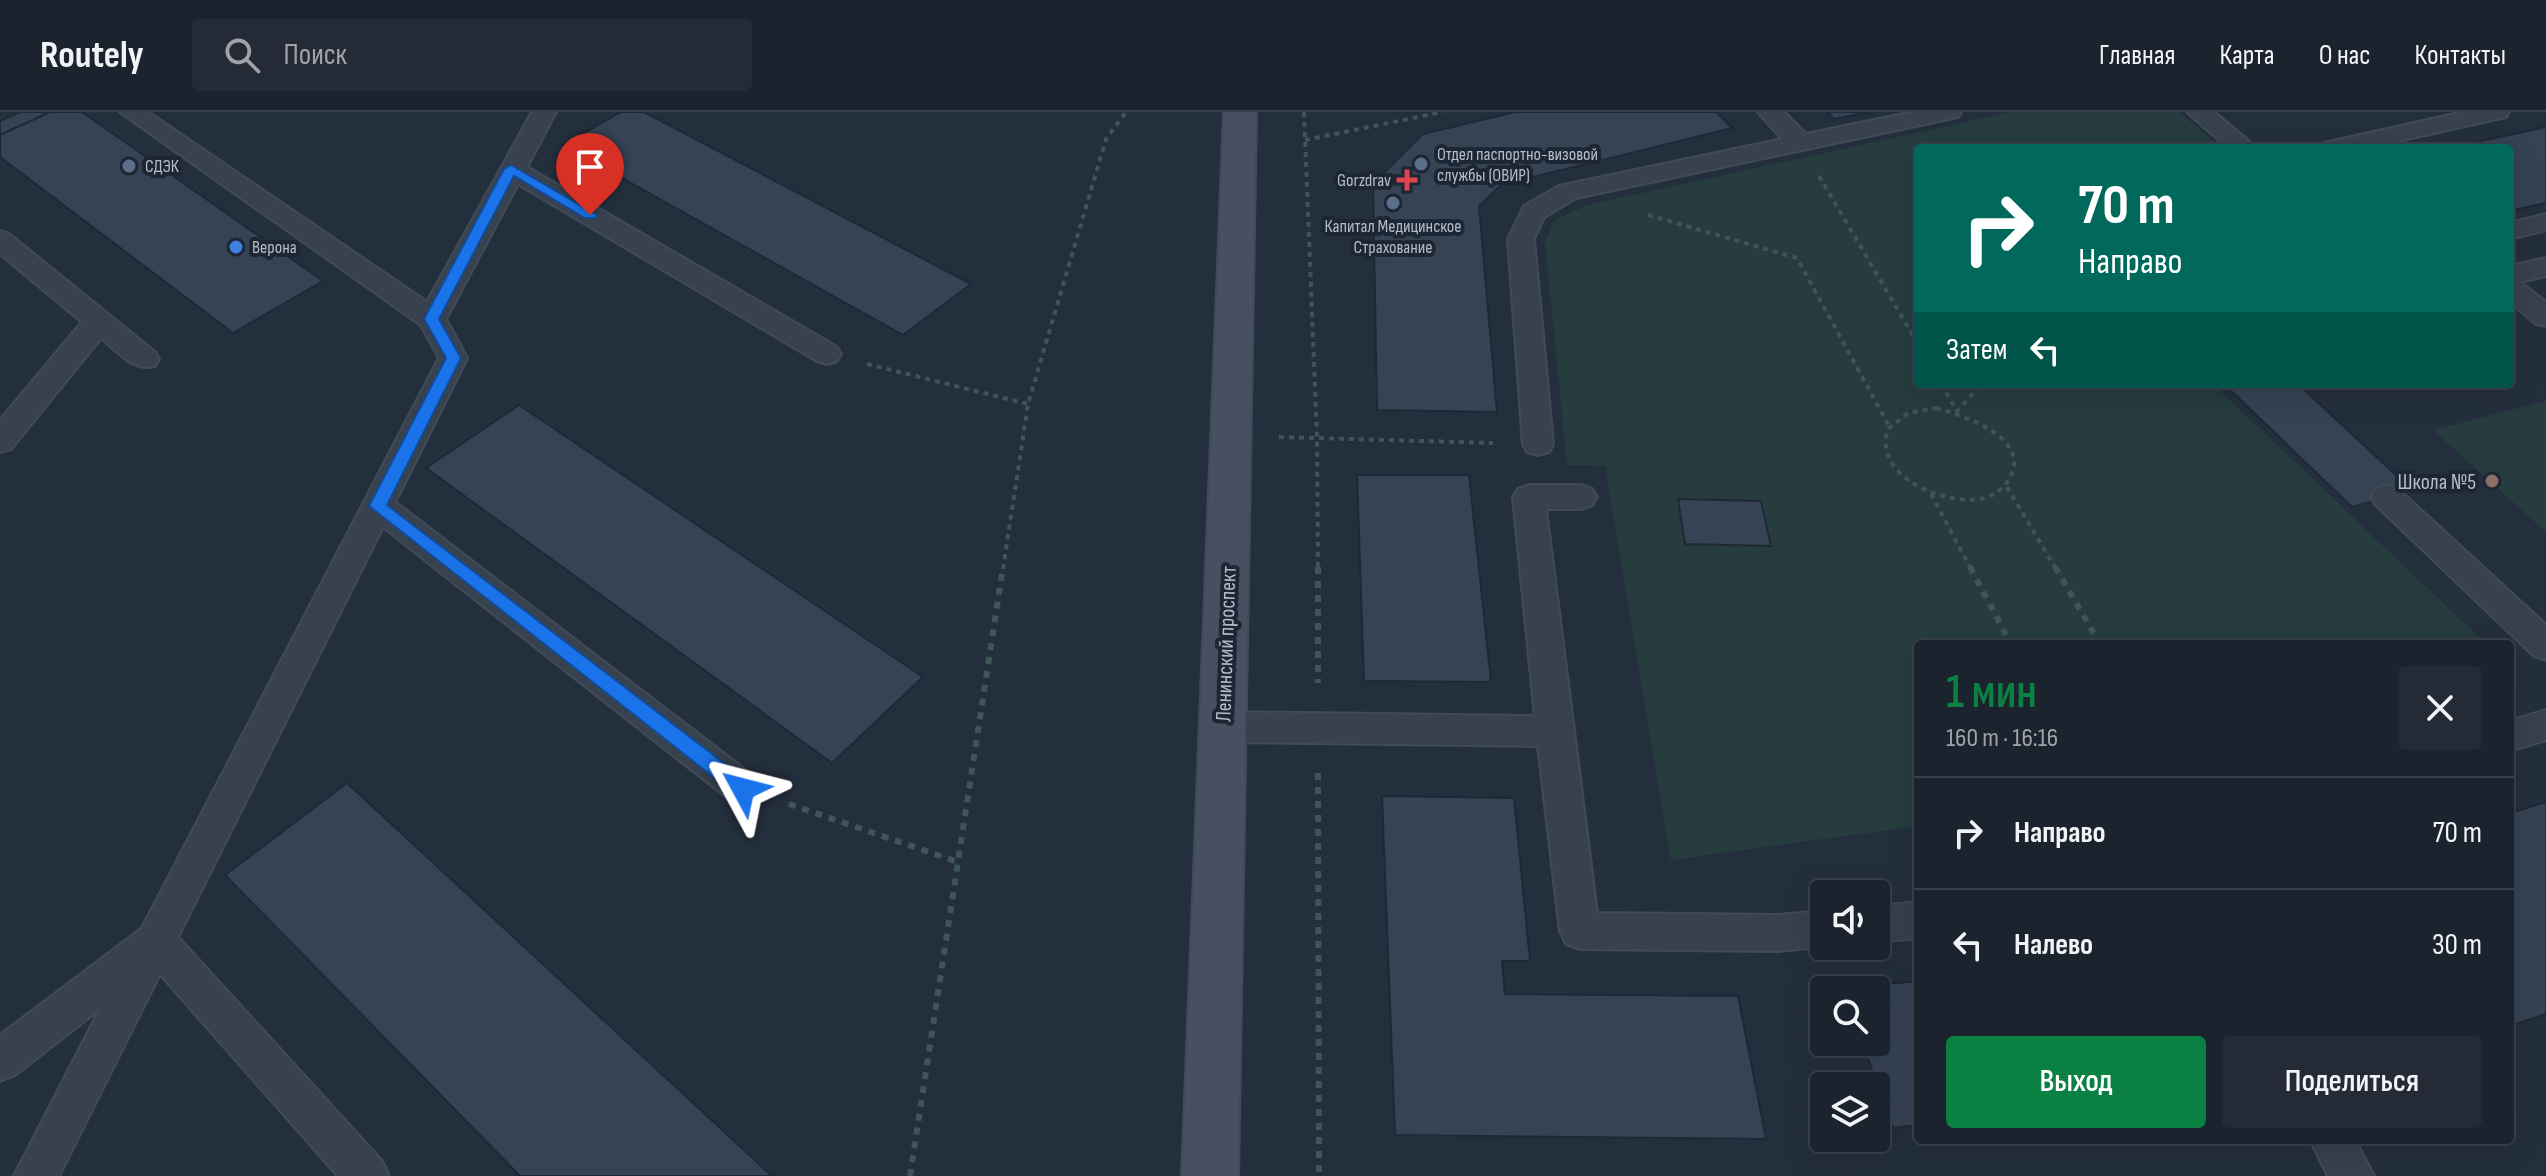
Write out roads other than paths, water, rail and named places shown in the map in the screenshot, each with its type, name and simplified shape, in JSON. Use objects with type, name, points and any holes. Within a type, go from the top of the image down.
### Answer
[{"type":"main road","name":"Ленинский проспект","points":[[1210,1176],[1240,112]]},
{"type":"lane","points":[[36,1176],[453,358],[432,319],[132,112]]},
{"type":"lane","points":[[432,319],[544,112]]},
{"type":"lane","points":[[1770,112],[1800,143]]},
{"type":"lane","points":[[1538,444],[1521,239],[1533,212],[1568,192],[1949,112]]},
{"type":"lane","points":[[2199,112],[2239,144]]},
{"type":"lane","points":[[2351,144],[2497,112]]},
{"type":"lane","points":[[511,169],[827,354]]},
{"type":"lane","points":[[2514,230],[2546,222]]},
{"type":"lane","points":[[0,240],[145,359]]},
{"type":"lane","points":[[2514,274],[2546,267]]},
{"type":"lane","points":[[2514,291],[2546,317]]},
{"type":"lane","points":[[0,441],[99,321]]},
{"type":"lane","points":[[1581,497],[1529,497],[1554,731],[1580,931],[1777,933],[1810,930]]},
{"type":"lane","points":[[2387,497],[2546,646]]},
{"type":"lane","points":[[378,506],[743,789]]},
{"type":"lane","points":[[2514,735],[2546,725]]},
{"type":"lane","points":[[1223,727],[1554,731]]},
{"type":"lane","points":[[1890,923],[1914,920]]},
{"type":"lane","points":[[0,1061],[156,941]]},
{"type":"lane","points":[[156,941],[367,1176]]},
{"type":"lane","points":[[2333,1144],[2352,1176]]},
{"type":"place","name":"Отдел паспортно-визовой службы (ОВИР)","points":[[1421,164]]},
{"type":"place","name":"СДЭК","points":[[129,166]]},
{"type":"place","name":"Gorzdrav","points":[[1407,180]]},
{"type":"place","name":"Капитал Медицинское Страхование","points":[[1393,203]]},
{"type":"place","name":"Верона","points":[[236,247]]},
{"type":"place","name":"Школа №5","points":[[2492,481]]}]
